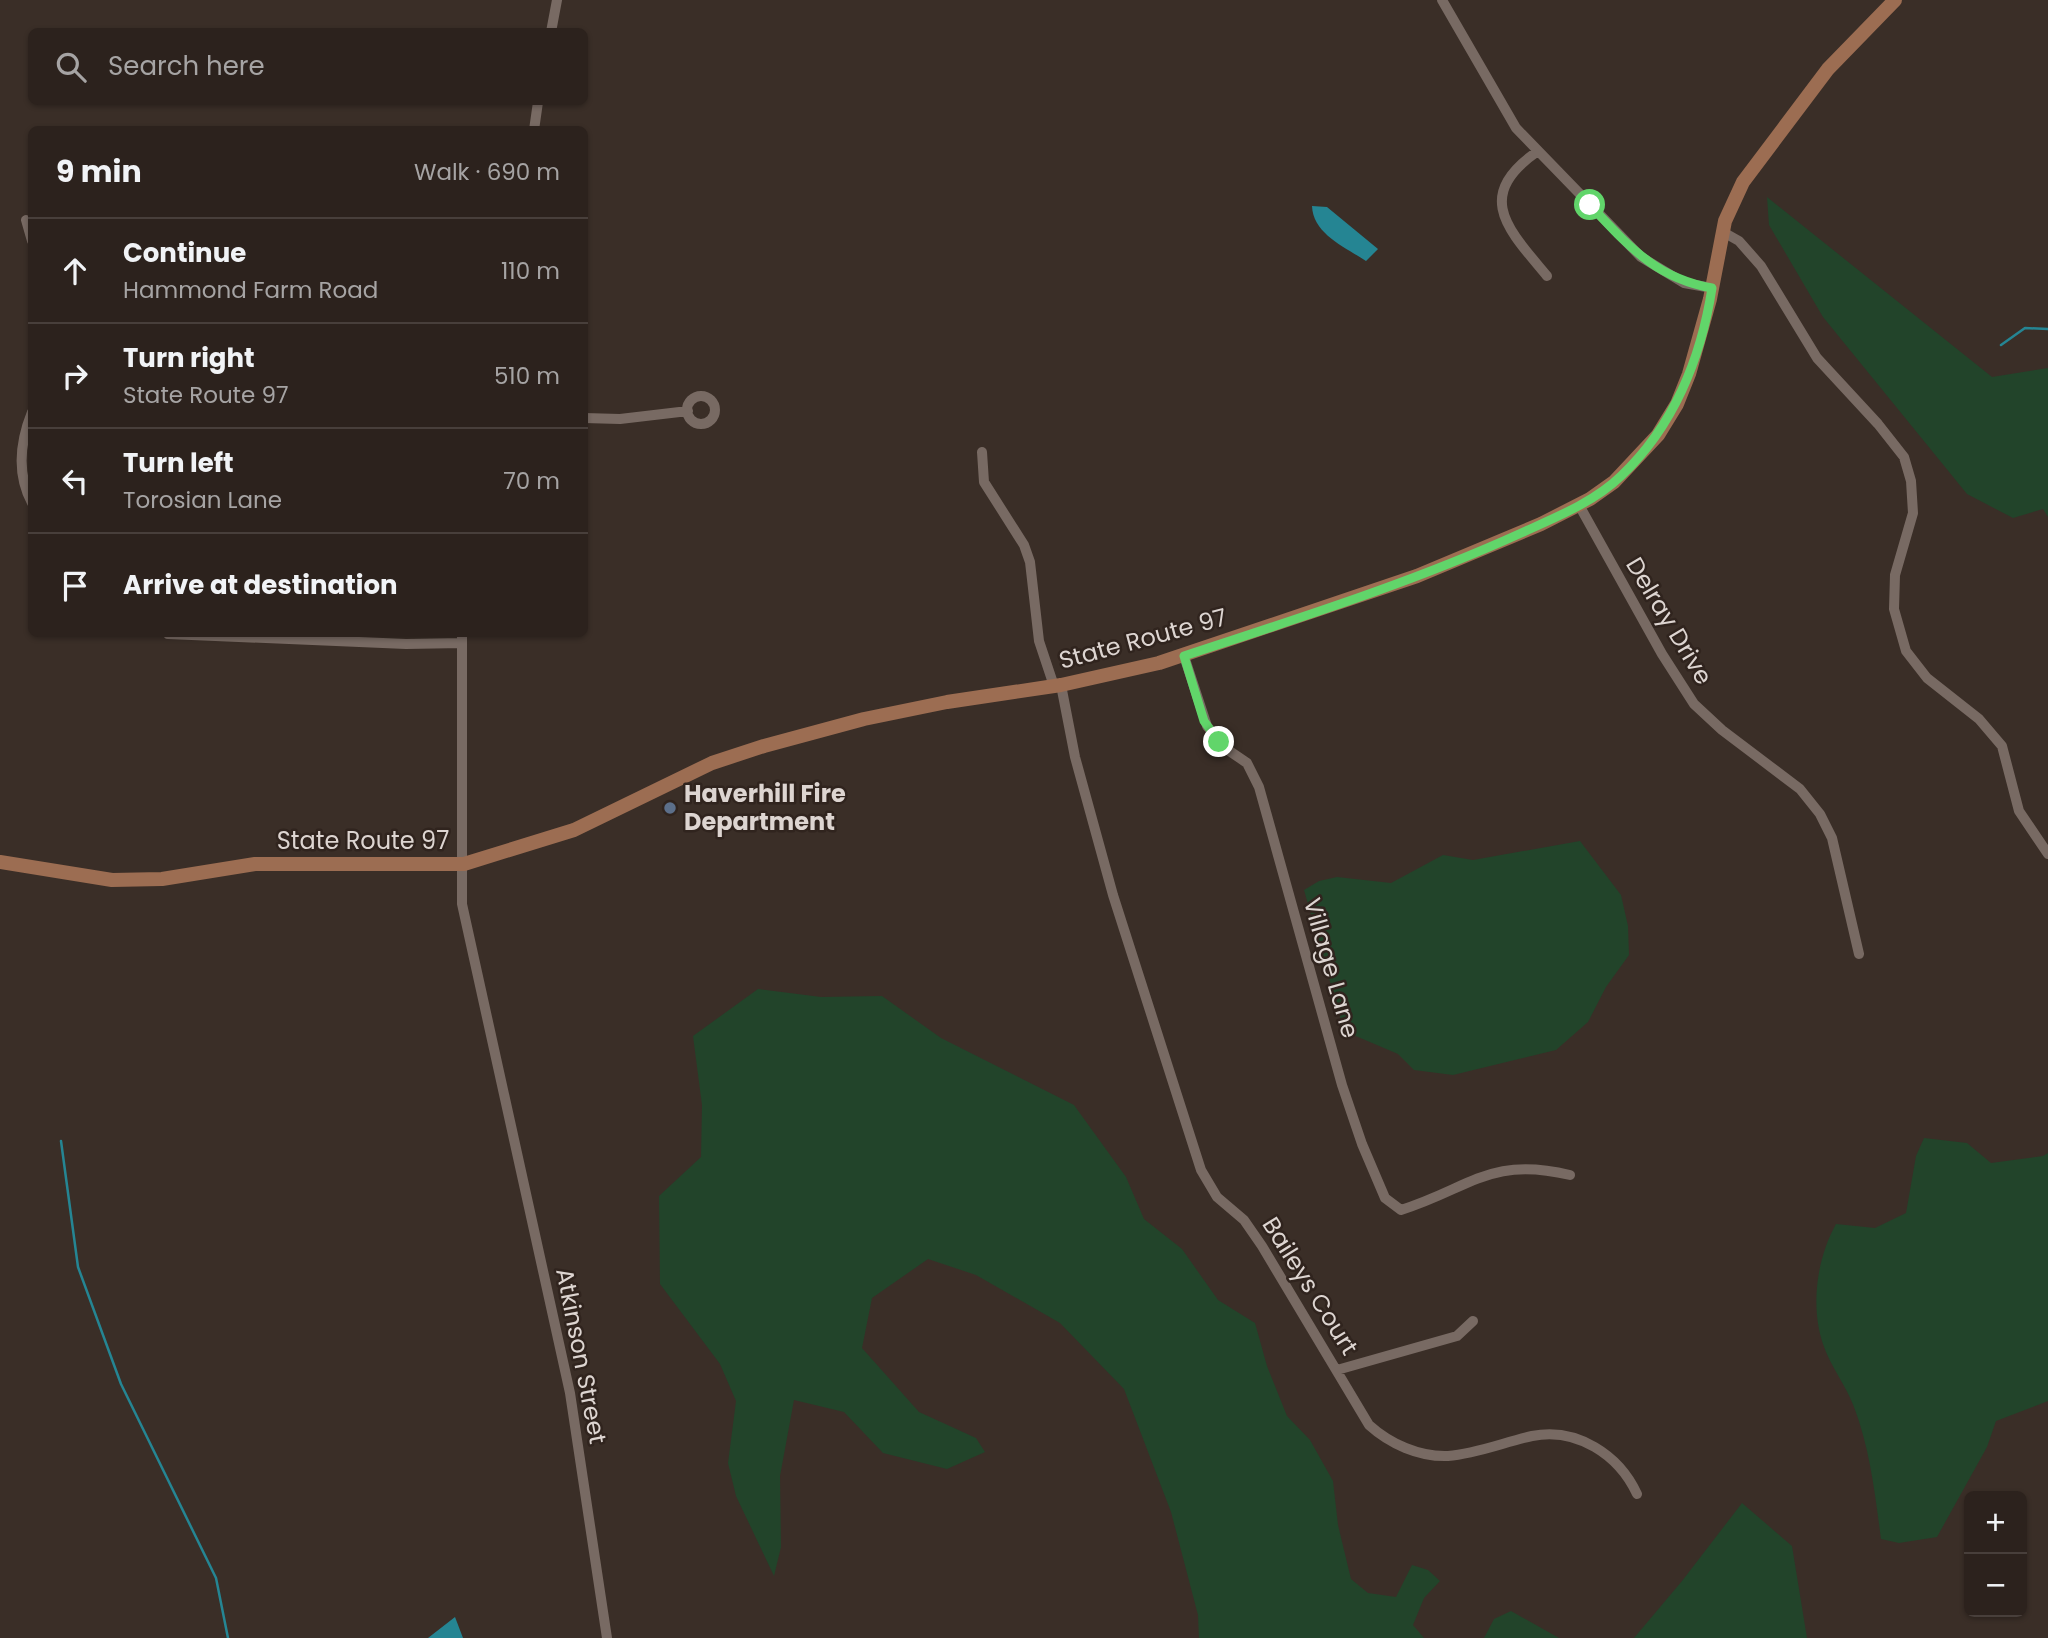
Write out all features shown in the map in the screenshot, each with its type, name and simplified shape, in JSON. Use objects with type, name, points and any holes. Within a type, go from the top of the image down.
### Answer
[{"type":"main road","name":"State Route 97","points":[[0,862],[112,880],[162,879],[255,864],[464,864],[574,830],[712,763],[764,746],[864,719],[947,702],[1058,686],[1184,656],[1417,576],[1496,545],[1579,505],[1614,482],[1658,435],[1689,374],[1712,288],[1723,233],[1743,182],[1778,131],[1828,69],[1895,0]]},
{"type":"street","points":[[552,28],[557,0]]},
{"type":"street","points":[[1442,0],[1516,128],[1641,257],[1684,283],[1712,288]]},
{"type":"street","points":[[535,126],[538,105]]},
{"type":"street","points":[[1538,151],[1514,169],[1506,179],[1501,198],[1514,234],[1547,276]]},
{"type":"street","points":[[26,220],[28,227]]},
{"type":"street","points":[[1723,233],[1739,241],[1761,266],[1817,358],[1878,424],[1904,457],[1910,475],[1913,513],[1895,575],[1894,609],[1906,651],[1927,678],[1979,719],[2002,746],[2019,811],[2048,854]]},
{"type":"street","points":[[588,418],[628,418],[688,411]]},
{"type":"street","points":[[28,427],[20,457],[28,496]]},
{"type":"street","name":"Baileys Court","points":[[982,452],[984,482],[1024,545],[1030,562],[1039,641],[1058,686],[1113,895],[1199,1167],[1217,1197],[1244,1220],[1262,1246],[1369,1425],[1394,1443],[1419,1452],[1447,1456],[1535,1436],[1572,1438],[1614,1458],[1637,1494]]},
{"type":"street","name":"Delray Drive","points":[[1579,505],[1656,644],[1694,704],[1722,730],[1800,789],[1820,814],[1832,838],[1858,954]]},
{"type":"street","points":[[238,637],[377,643],[462,638]]},
{"type":"street","name":"Atkinson Street","points":[[462,638],[462,904],[570,1393],[607,1638]]},
{"type":"street","name":"Village Lane","points":[[1184,656],[1204,721],[1225,748],[1247,763],[1259,787],[1342,1085],[1362,1144],[1391,1205],[1401,1210],[1476,1178],[1507,1169],[1541,1169],[1570,1175]]},
{"type":"street","points":[[1338,1370],[1457,1336],[1473,1321]]},
{"type":"green space","points":[[1767,197],[1992,377],[2048,368],[2048,517],[2043,509],[2013,518],[1967,494],[1823,317],[1769,225]]},
{"type":"green space","points":[[1580,841],[1621,895],[1628,926],[1629,955],[1606,987],[1588,1022],[1556,1050],[1453,1075],[1414,1070],[1398,1054],[1344,1031],[1304,890],[1319,881],[1337,877],[1391,883],[1443,855],[1473,860]]},
{"type":"green space","points":[[758,989],[821,997],[882,996],[941,1038],[1074,1105],[1126,1177],[1144,1219],[1182,1249],[1218,1300],[1255,1323],[1267,1366],[1287,1416],[1310,1440],[1333,1481],[1338,1525],[1351,1579],[1368,1593],[1396,1597],[1412,1565],[1428,1570],[1440,1581],[1424,1598],[1413,1625],[1424,1638],[1199,1638],[1198,1615],[1171,1512],[1124,1389],[1060,1323],[976,1275],[928,1259],[872,1298],[862,1348],[919,1412],[976,1438],[985,1452],[947,1469],[883,1453],[844,1412],[794,1400],[780,1476],[781,1547],[774,1576],[736,1496],[728,1463],[736,1401],[720,1364],[660,1284],[659,1196],[701,1157],[702,1105],[693,1036]]},
{"type":"green space","points":[[1924,1138],[1967,1143],[1991,1163],[2048,1153],[2048,1401],[1996,1421],[1987,1447],[1937,1537],[1899,1543],[1881,1539],[1860,1423],[1823,1344],[1816,1298],[1824,1252],[1836,1224],[1875,1228],[1906,1213],[1916,1156]]},
{"type":"green space","points":[[1742,1503],[1792,1546],[1807,1638],[1634,1638]]},
{"type":"green space","points":[[1511,1611],[1559,1638],[1484,1638],[1494,1619]]},
{"type":"water","points":[[1312,206],[1327,207],[1378,249],[1366,261],[1340,245],[1318,224]]},
{"type":"water","points":[[455,1617],[463,1638],[428,1638]]},
{"type":"waterway","points":[[2001,345],[2025,328],[2048,329]]},
{"type":"waterway","points":[[61,1141],[78,1267],[121,1384],[216,1578],[228,1638]]},
{"type":"place","name":"Haverhill Fire Department","points":[[670,808]]},
{"type":"route","points":[[1219,742],[1204,721],[1184,656],[1417,576],[1541,524],[1590,499],[1614,482],[1658,435],[1677,404],[1689,374],[1712,288],[1684,283],[1659,270],[1641,257],[1590,205]]}]
